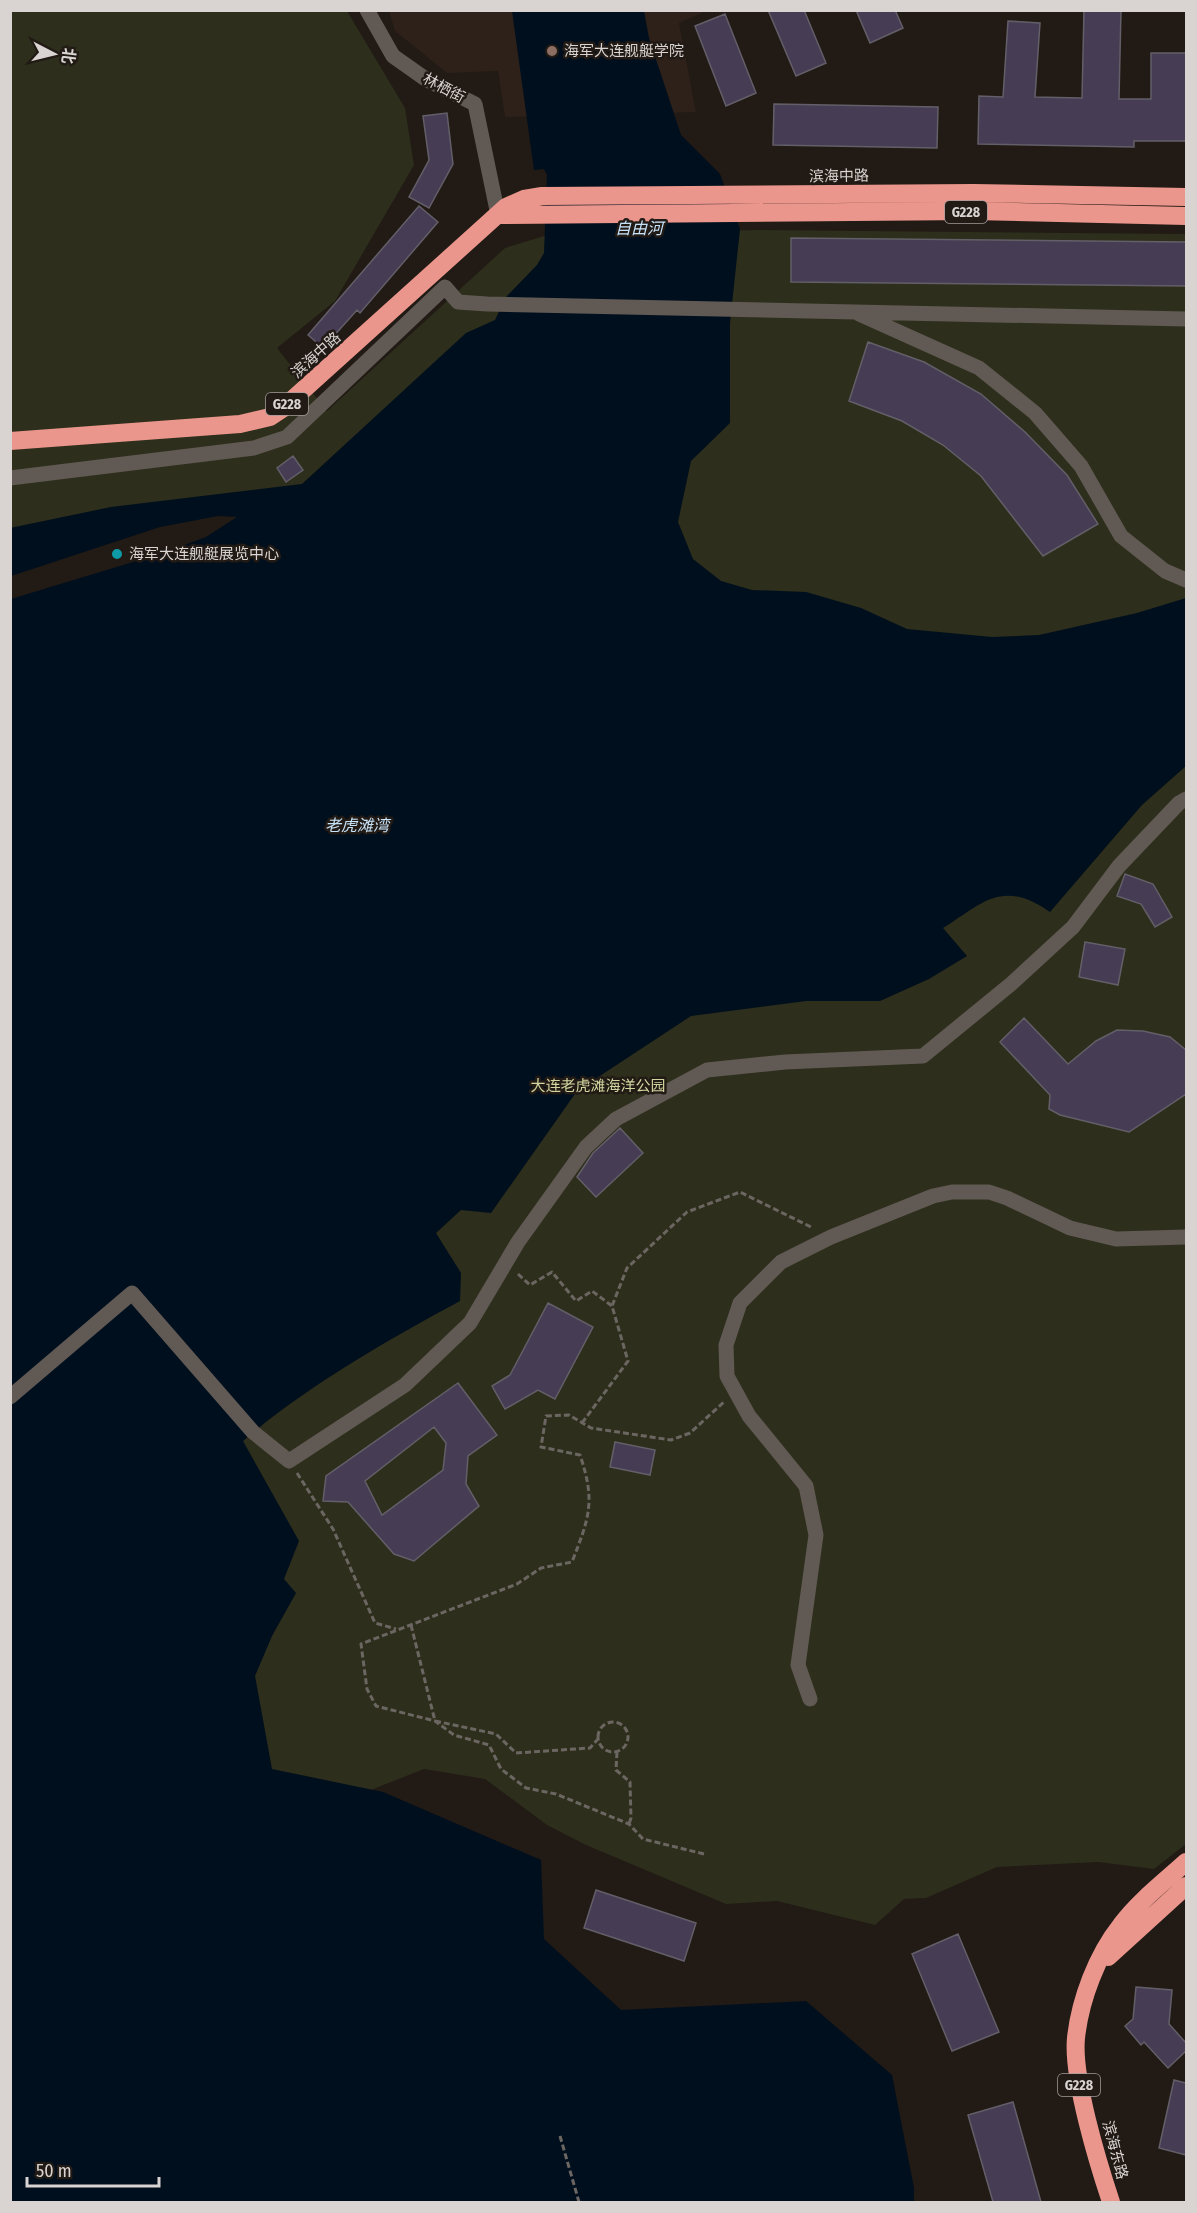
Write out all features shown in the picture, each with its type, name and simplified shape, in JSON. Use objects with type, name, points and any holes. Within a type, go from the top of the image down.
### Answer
[{"type":"highway","name":"滨海中路","points":[[10,441],[240,424],[270,417],[282,409],[498,215],[514,203],[542,196],[974,193],[1186,197]]},
{"type":"highway","name":"G228","points":[[498,215],[973,212],[1186,216]]},
{"type":"highway","name":"滨海东路","points":[[1111,2202],[1078,2082],[1076,2038],[1080,2016],[1106,1947],[1132,1912],[1186,1862]]},
{"type":"highway","name":"滨海东路","points":[[1097,1966],[1186,1886]]},
{"type":"street","name":"林栖街","points":[[367,10],[393,56],[427,80],[475,104],[498,215]]},
{"type":"street","points":[[10,478],[254,448],[286,437],[445,287],[458,302],[487,304],[1186,319]]},
{"type":"street","points":[[850,310],[979,368],[1035,413],[1081,466],[1120,536],[1165,571],[1186,580]]},
{"type":"street","points":[[10,1397],[132,1293],[253,1432],[290,1461],[405,1386],[470,1323],[532,1223],[586,1147],[616,1119],[706,1070],[785,1062],[923,1056],[1011,984],[1073,927],[1119,866],[1186,799]]},
{"type":"street","points":[[810,1699],[798,1665],[816,1535],[806,1486],[749,1416],[727,1376],[726,1345],[741,1303],[781,1262],[831,1237],[933,1196],[972,1190],[1007,1198],[1070,1228],[1094,1235],[1139,1241],[1186,1238]]},
{"type":"path","points":[[612,1306],[627,1268],[687,1212],[740,1192],[831,1237]]},
{"type":"path","points":[[530,1285],[552,1272],[576,1301],[592,1291],[612,1306],[628,1361],[582,1423]]},
{"type":"path","points":[[629,1824],[632,1818],[630,1782],[615,1770],[617,1752],[628,1742],[627,1731],[621,1724],[607,1723],[600,1730],[598,1739],[590,1748],[516,1753],[496,1734],[376,1706],[367,1689],[361,1644],[517,1584],[541,1568],[572,1562],[589,1518],[590,1484],[580,1455],[541,1447],[546,1416],[568,1415],[591,1428],[671,1440],[690,1433],[723,1401],[738,1396]]},
{"type":"path","points":[[290,1461],[333,1529],[375,1623],[398,1630]]},
{"type":"path","points":[[411,1625],[435,1720],[454,1735],[489,1745],[501,1769],[526,1788],[556,1794],[629,1824],[643,1839],[704,1854]]},
{"type":"path","points":[[598,1739],[602,1748],[617,1752]]},
{"type":"path","points":[[560,2136],[579,2202]]},
{"type":"shaded area","name":"海军大连舰艇学院","points":[[389,11],[706,11],[679,23],[696,112],[505,117],[498,71],[447,73],[395,31]]},
{"type":"green space","name":"大连老虎滩海洋公园","points":[[11,11],[347,11],[405,108],[414,165],[335,301],[277,348],[327,411],[505,248],[554,233],[761,230],[1186,234],[1186,1844],[1154,1869],[1098,1862],[997,1867],[926,1898],[904,1899],[875,1925],[777,1901],[726,1904],[586,1845],[547,1825],[485,1779],[424,1769],[11,1932]]},
{"type":"water","name":"老虎滩湾","points":[[512,11],[644,11],[649,38],[681,135],[720,174],[740,229],[730,323],[730,423],[691,461],[678,522],[693,559],[721,581],[752,590],[806,592],[861,608],[907,629],[992,637],[1039,635],[1137,613],[1186,598],[1186,766],[1142,805],[1050,912],[1019,897],[1006,896],[982,903],[943,928],[967,956],[929,979],[880,1001],[806,1001],[691,1016],[577,1091],[491,1213],[461,1210],[436,1233],[461,1273],[460,1301],[376,1348],[320,1383],[243,1441],[299,1541],[284,1579],[296,1593],[272,1636],[255,1676],[272,1769],[383,1792],[541,1860],[544,1939],[621,2010],[806,2001],[892,2075],[914,2188],[914,2202],[11,2202],[10,528],[111,507],[302,484],[466,333],[495,320],[506,297],[537,265],[544,253],[547,175],[544,169],[534,170]]},
{"type":"pier","points":[[218,516],[237,517],[206,537],[166,552],[11,599],[11,576],[160,527]]},
{"type":"building","points":[[768,10],[804,10],[826,63],[796,76]]},
{"type":"building","points":[[856,10],[895,10],[903,28],[870,43]]},
{"type":"building","points":[[1084,10],[1121,10],[1119,99],[1151,99],[1151,53],[1186,53],[1186,141],[1134,141],[1134,147],[978,144],[979,96],[1003,97],[1008,21],[1040,23],[1035,97],[1082,98]]},
{"type":"building","points":[[725,14],[756,93],[726,106],[695,26]]},
{"type":"building","points":[[774,104],[938,107],[937,148],[773,145]]},
{"type":"building","points":[[447,113],[453,164],[429,208],[409,197],[429,160],[423,116]]},
{"type":"building","points":[[419,206],[438,222],[360,313],[357,310],[323,348],[308,335]]},
{"type":"building","points":[[791,238],[1186,242],[1186,286],[791,282]]},
{"type":"building","points":[[868,342],[924,362],[981,394],[1025,432],[1067,475],[1098,524],[1043,556],[981,476],[943,445],[902,421],[849,401]]},
{"type":"building","points":[[293,456],[303,470],[286,482],[277,468]]},
{"type":"building","points":[[1125,874],[1153,884],[1172,917],[1155,927],[1141,904],[1117,896]]},
{"type":"building","points":[[1085,942],[1125,949],[1118,985],[1079,977]]},
{"type":"building","points":[[1024,1018],[1068,1064],[1096,1041],[1117,1030],[1143,1031],[1170,1037],[1186,1050],[1186,1094],[1129,1132],[1060,1115],[1049,1109],[1050,1095],[1000,1042]]},
{"type":"building","points":[[620,1128],[643,1153],[596,1197],[577,1177],[593,1153]]},
{"type":"building","points":[[548,1303],[593,1327],[555,1399],[538,1390],[505,1409],[492,1386],[510,1375]]},
{"type":"building","points":[[458,1383],[497,1435],[468,1456],[466,1484],[479,1506],[414,1561],[394,1554],[348,1502],[323,1501],[326,1476]],"holes":[[[434,1427],[446,1443],[443,1470],[382,1515],[365,1481]]]},
{"type":"building","points":[[615,1442],[655,1450],[650,1475],[610,1467]]},
{"type":"building","points":[[596,1890],[696,1923],[684,1961],[584,1928]]},
{"type":"building","points":[[958,1934],[999,2032],[952,2051],[912,1954]]},
{"type":"building","points":[[1136,1987],[1172,1990],[1169,2024],[1186,2043],[1186,2051],[1168,2068],[1144,2042],[1141,2045],[1125,2026],[1133,2019]]},
{"type":"building","points":[[1174,2080],[1186,2083],[1186,2155],[1159,2148]]},
{"type":"building","points":[[1013,2102],[1041,2202],[993,2202],[968,2115]]},
{"type":"place","name":"海军大连舰艇学院","points":[[552,51]]},
{"type":"place","name":"海军大连舰艇展览中心","points":[[117,554]]},
{"type":"water label","name":"自由河","points":[[639,228]]}]
